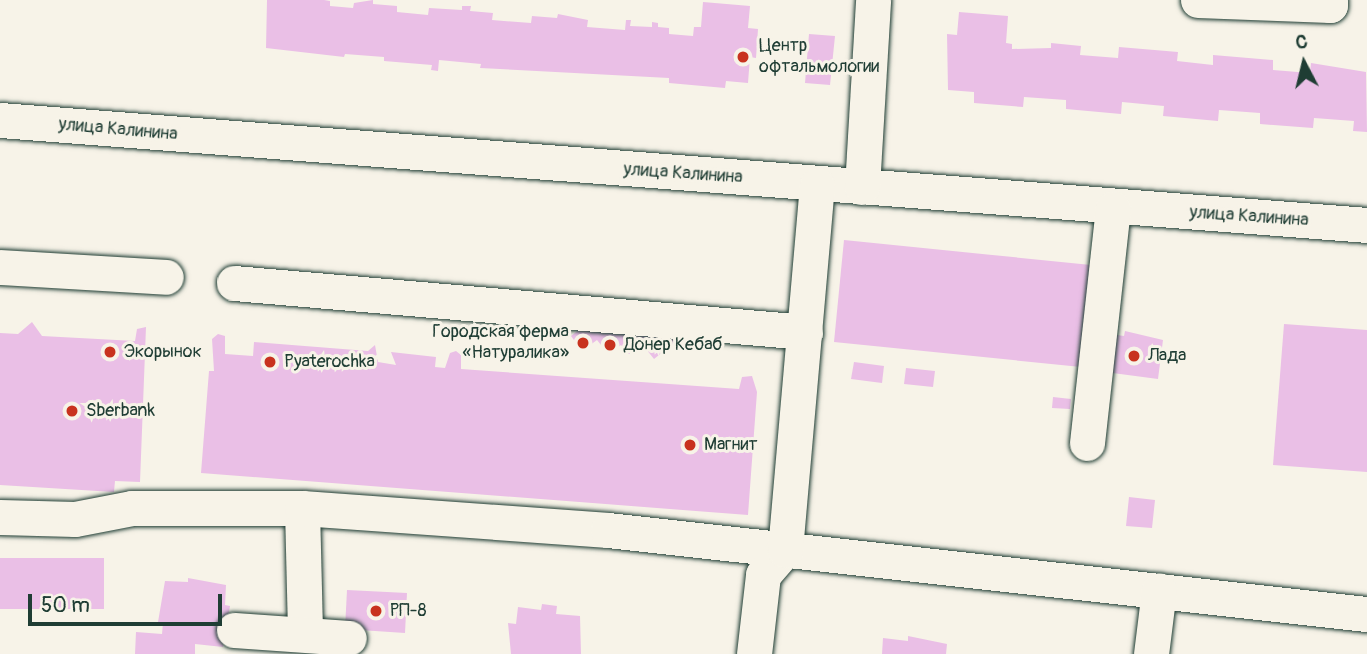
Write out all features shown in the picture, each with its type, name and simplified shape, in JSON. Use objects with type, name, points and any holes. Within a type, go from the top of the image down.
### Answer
[{"type":"street","points":[[862,187],[873,0]]},
{"type":"street","points":[[1198,0],[1330,5],[1330,0]]},
{"type":"street","name":"улица Калинина","points":[[0,120],[1113,208],[1367,225]]},
{"type":"street","points":[[754,654],[763,575],[785,550],[817,185]]},
{"type":"street","points":[[1087,443],[1113,208]]},
{"type":"street","points":[[0,267],[166,277]]},
{"type":"street","points":[[234,283],[805,332]]},
{"type":"street","points":[[0,517],[75,519],[132,508],[302,508],[608,530],[1367,614]]},
{"type":"street","points":[[302,508],[304,634]]},
{"type":"street","points":[[1151,654],[1159,590]]},
{"type":"street","points":[[234,630],[349,638]]},
{"type":"building","points":[[267,0],[324,0],[330,1],[330,6],[353,8],[354,3],[373,0],[373,4],[397,6],[397,12],[428,15],[429,8],[462,10],[462,6],[471,6],[470,11],[493,13],[492,20],[531,23],[532,16],[557,18],[558,14],[588,20],[587,27],[625,30],[626,20],[631,20],[630,26],[652,27],[652,22],[658,23],[658,27],[669,28],[669,34],[693,36],[694,27],[701,27],[703,2],[750,6],[748,28],[758,29],[756,58],[750,57],[748,83],[726,81],[725,88],[669,83],[669,78],[480,68],[481,64],[439,60],[438,71],[431,70],[432,65],[384,61],[384,57],[345,54],[344,57],[266,48]]},
{"type":"building","points":[[959,12],[1008,16],[1006,43],[1012,44],[1012,49],[1051,48],[1051,43],[1081,46],[1080,55],[1118,58],[1119,47],[1178,52],[1177,61],[1213,65],[1213,55],[1273,60],[1273,70],[1310,73],[1311,63],[1366,72],[1367,132],[1353,131],[1354,121],[1314,118],[1313,128],[1260,124],[1260,113],[1219,110],[1218,121],[1163,116],[1164,106],[1122,102],[1121,114],[1066,109],[1066,100],[1024,97],[1023,107],[974,103],[974,92],[948,90],[947,34],[957,35]]},
{"type":"building","points":[[809,34],[835,36],[830,85],[805,83]]},
{"type":"building","points":[[844,240],[1091,265],[1081,367],[834,342]]},
{"type":"building","name":"Sberbank","points":[[32,322],[42,336],[135,341],[137,329],[146,327],[140,482],[115,481],[114,492],[0,485],[0,333],[18,334]]},
{"type":"building","points":[[1284,324],[1367,330],[1367,472],[1273,465]]},
{"type":"building","points":[[585,325],[680,338],[654,359],[642,344],[629,354],[621,345],[608,354],[597,340],[582,351],[571,336]]},
{"type":"building","name":"Лада","points":[[1125,331],[1163,340],[1158,379],[1105,372],[1110,334],[1124,336]]},
{"type":"building","points":[[218,334],[225,336],[225,354],[253,356],[254,342],[368,351],[375,345],[378,362],[396,365],[391,352],[436,357],[435,367],[445,368],[450,353],[456,351],[461,355],[461,369],[739,389],[742,377],[752,376],[757,392],[748,515],[201,473],[209,371],[214,371],[212,339]]},
{"type":"building","points":[[854,362],[884,366],[882,383],[851,379]]},
{"type":"building","points":[[906,368],[935,371],[933,387],[904,384]]},
{"type":"building","points":[[1053,397],[1071,399],[1070,409],[1052,408]]},
{"type":"building","points":[[1129,497],[1155,500],[1152,528],[1126,526]]},
{"type":"building","points":[[0,558],[104,558],[104,609],[0,609]]},
{"type":"building","points":[[188,578],[226,585],[225,605],[230,606],[223,647],[195,644],[195,654],[135,654],[136,632],[162,634],[163,623],[158,622],[165,581],[188,582]]},
{"type":"building","name":"РП-8","points":[[347,590],[407,593],[405,633],[345,629]]},
{"type":"building","points":[[542,604],[557,606],[556,614],[580,616],[581,654],[511,654],[508,623],[516,624],[518,607],[541,610]]},
{"type":"building","points":[[908,636],[947,644],[946,654],[882,654],[883,638],[908,641]]},
{"type":"place","name":"Центр офтальмологии","points":[[743,57]]},
{"type":"place","name":"Городская ферма «Натуралика»","points":[[583,343]]},
{"type":"place","name":"Донер Кебаб","points":[[610,345]]},
{"type":"place","name":"Экорынок","points":[[110,352]]},
{"type":"place","name":"Лада","points":[[1134,356]]},
{"type":"place","name":"Pyaterochka","points":[[270,362]]},
{"type":"place","name":"Sberbank","points":[[72,411]]},
{"type":"place","name":"Магнит","points":[[690,445]]},
{"type":"place","name":"РП-8","points":[[376,611]]}]
